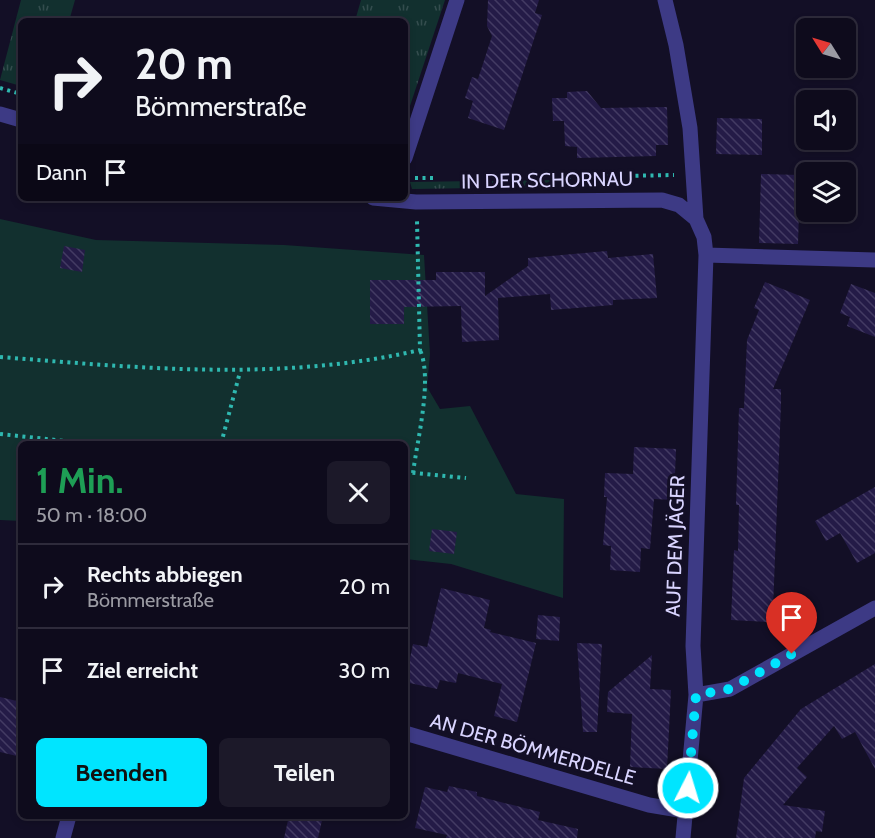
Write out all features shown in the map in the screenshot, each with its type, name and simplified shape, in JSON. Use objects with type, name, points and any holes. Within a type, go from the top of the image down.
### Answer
[{"type":"street","points":[[408,149],[457,0]]},
{"type":"street","name":"AUF DEM JÄGER","points":[[665,0],[690,128],[696,219],[704,237],[706,255],[693,646],[696,695],[683,838]]},
{"type":"street","points":[[0,114],[18,119]]},
{"type":"street","name":"IN DER SCHORNAU","points":[[408,201],[662,200],[679,205],[696,219]]},
{"type":"street","points":[[706,255],[875,260]]},
{"type":"street","points":[[696,695],[730,689],[875,608]]},
{"type":"street","name":"AN DER BÖMMERDELLE","points":[[408,734],[649,805],[686,811]]},
{"type":"street","points":[[63,838],[68,819]]},
{"type":"path","points":[[0,88],[18,93]]},
{"type":"path","points":[[413,473],[423,395],[424,359],[420,350],[416,202]]},
{"type":"path","points":[[0,357],[163,369],[240,372],[304,368],[420,350]]},
{"type":"path","points":[[222,441],[240,372]]},
{"type":"path","points":[[0,434],[65,441]]},
{"type":"path","points":[[408,472],[466,478]]},
{"type":"green space","points":[[21,0],[75,0],[70,18],[18,18],[18,85],[0,80]]},
{"type":"green space","points":[[361,0],[445,0],[408,112],[408,18],[356,18]]},
{"type":"green space","points":[[552,180],[553,188],[492,188],[492,181]]},
{"type":"green space","points":[[478,181],[476,188],[412,189],[410,182]]},
{"type":"green space","points":[[0,219],[96,240],[284,245],[424,255],[430,354],[427,387],[440,409],[470,406],[516,494],[564,499],[563,598],[451,564],[408,559],[408,441],[18,441],[18,521],[0,520]]},
{"type":"building","points":[[488,0],[539,0],[535,13],[542,15],[504,130],[468,118],[473,101],[465,98],[472,77],[478,79],[492,36],[487,26]]},
{"type":"building","points":[[587,91],[601,108],[667,107],[668,145],[656,145],[656,156],[577,158],[577,147],[565,146],[564,121],[553,121],[552,98],[567,98],[567,92]]},
{"type":"building","points":[[717,118],[762,119],[762,155],[716,154]]},
{"type":"building","points":[[761,174],[796,175],[798,244],[759,243]]},
{"type":"building","points":[[64,246],[85,250],[82,272],[60,268]]},
{"type":"building","points":[[607,251],[608,258],[653,254],[657,298],[613,300],[613,305],[551,310],[550,294],[498,298],[499,340],[462,342],[461,306],[404,307],[404,324],[370,324],[370,280],[436,280],[436,272],[485,272],[485,296],[528,266],[528,258]]},
{"type":"building","points":[[765,282],[810,300],[773,389],[781,389],[781,404],[773,609],[769,609],[768,622],[731,620],[734,550],[738,551],[739,505],[736,505],[739,408],[744,408],[747,340],[759,310],[754,308]]},
{"type":"building","points":[[851,284],[875,293],[875,337],[847,326],[850,317],[840,313]]},
{"type":"building","points":[[634,447],[676,449],[674,500],[654,499],[650,549],[641,548],[640,572],[610,570],[611,546],[603,545],[607,497],[604,497],[605,473],[633,474]]},
{"type":"building","points":[[875,487],[875,553],[857,563],[840,533],[826,541],[815,521]]},
{"type":"building","points":[[432,529],[457,532],[454,554],[429,551]]},
{"type":"building","points":[[441,588],[490,600],[484,628],[491,630],[490,632],[536,643],[517,722],[494,716],[502,684],[458,673],[456,683],[440,680],[437,689],[408,683],[408,668],[413,644],[427,647]]},
{"type":"building","points":[[538,615],[560,617],[559,641],[536,639]]},
{"type":"building","points":[[577,643],[602,644],[597,732],[583,732]]},
{"type":"building","points":[[652,655],[650,689],[671,690],[667,769],[630,767],[632,714],[607,712],[608,692]]},
{"type":"building","points":[[875,664],[875,769],[855,732],[842,739],[834,726],[797,768],[807,777],[783,805],[825,811],[822,832],[816,831],[815,838],[736,838],[744,778],[801,709]]},
{"type":"building","points":[[0,697],[18,701],[18,756],[0,752]]},
{"type":"building","points":[[449,786],[477,792],[477,796],[540,812],[538,820],[578,829],[577,838],[446,838],[447,835],[415,828],[425,787],[447,792]]},
{"type":"building","points":[[288,819],[322,819],[318,838],[284,838]]},
{"type":"route","points":[[688,788],[696,695],[730,689],[792,654]]}]
